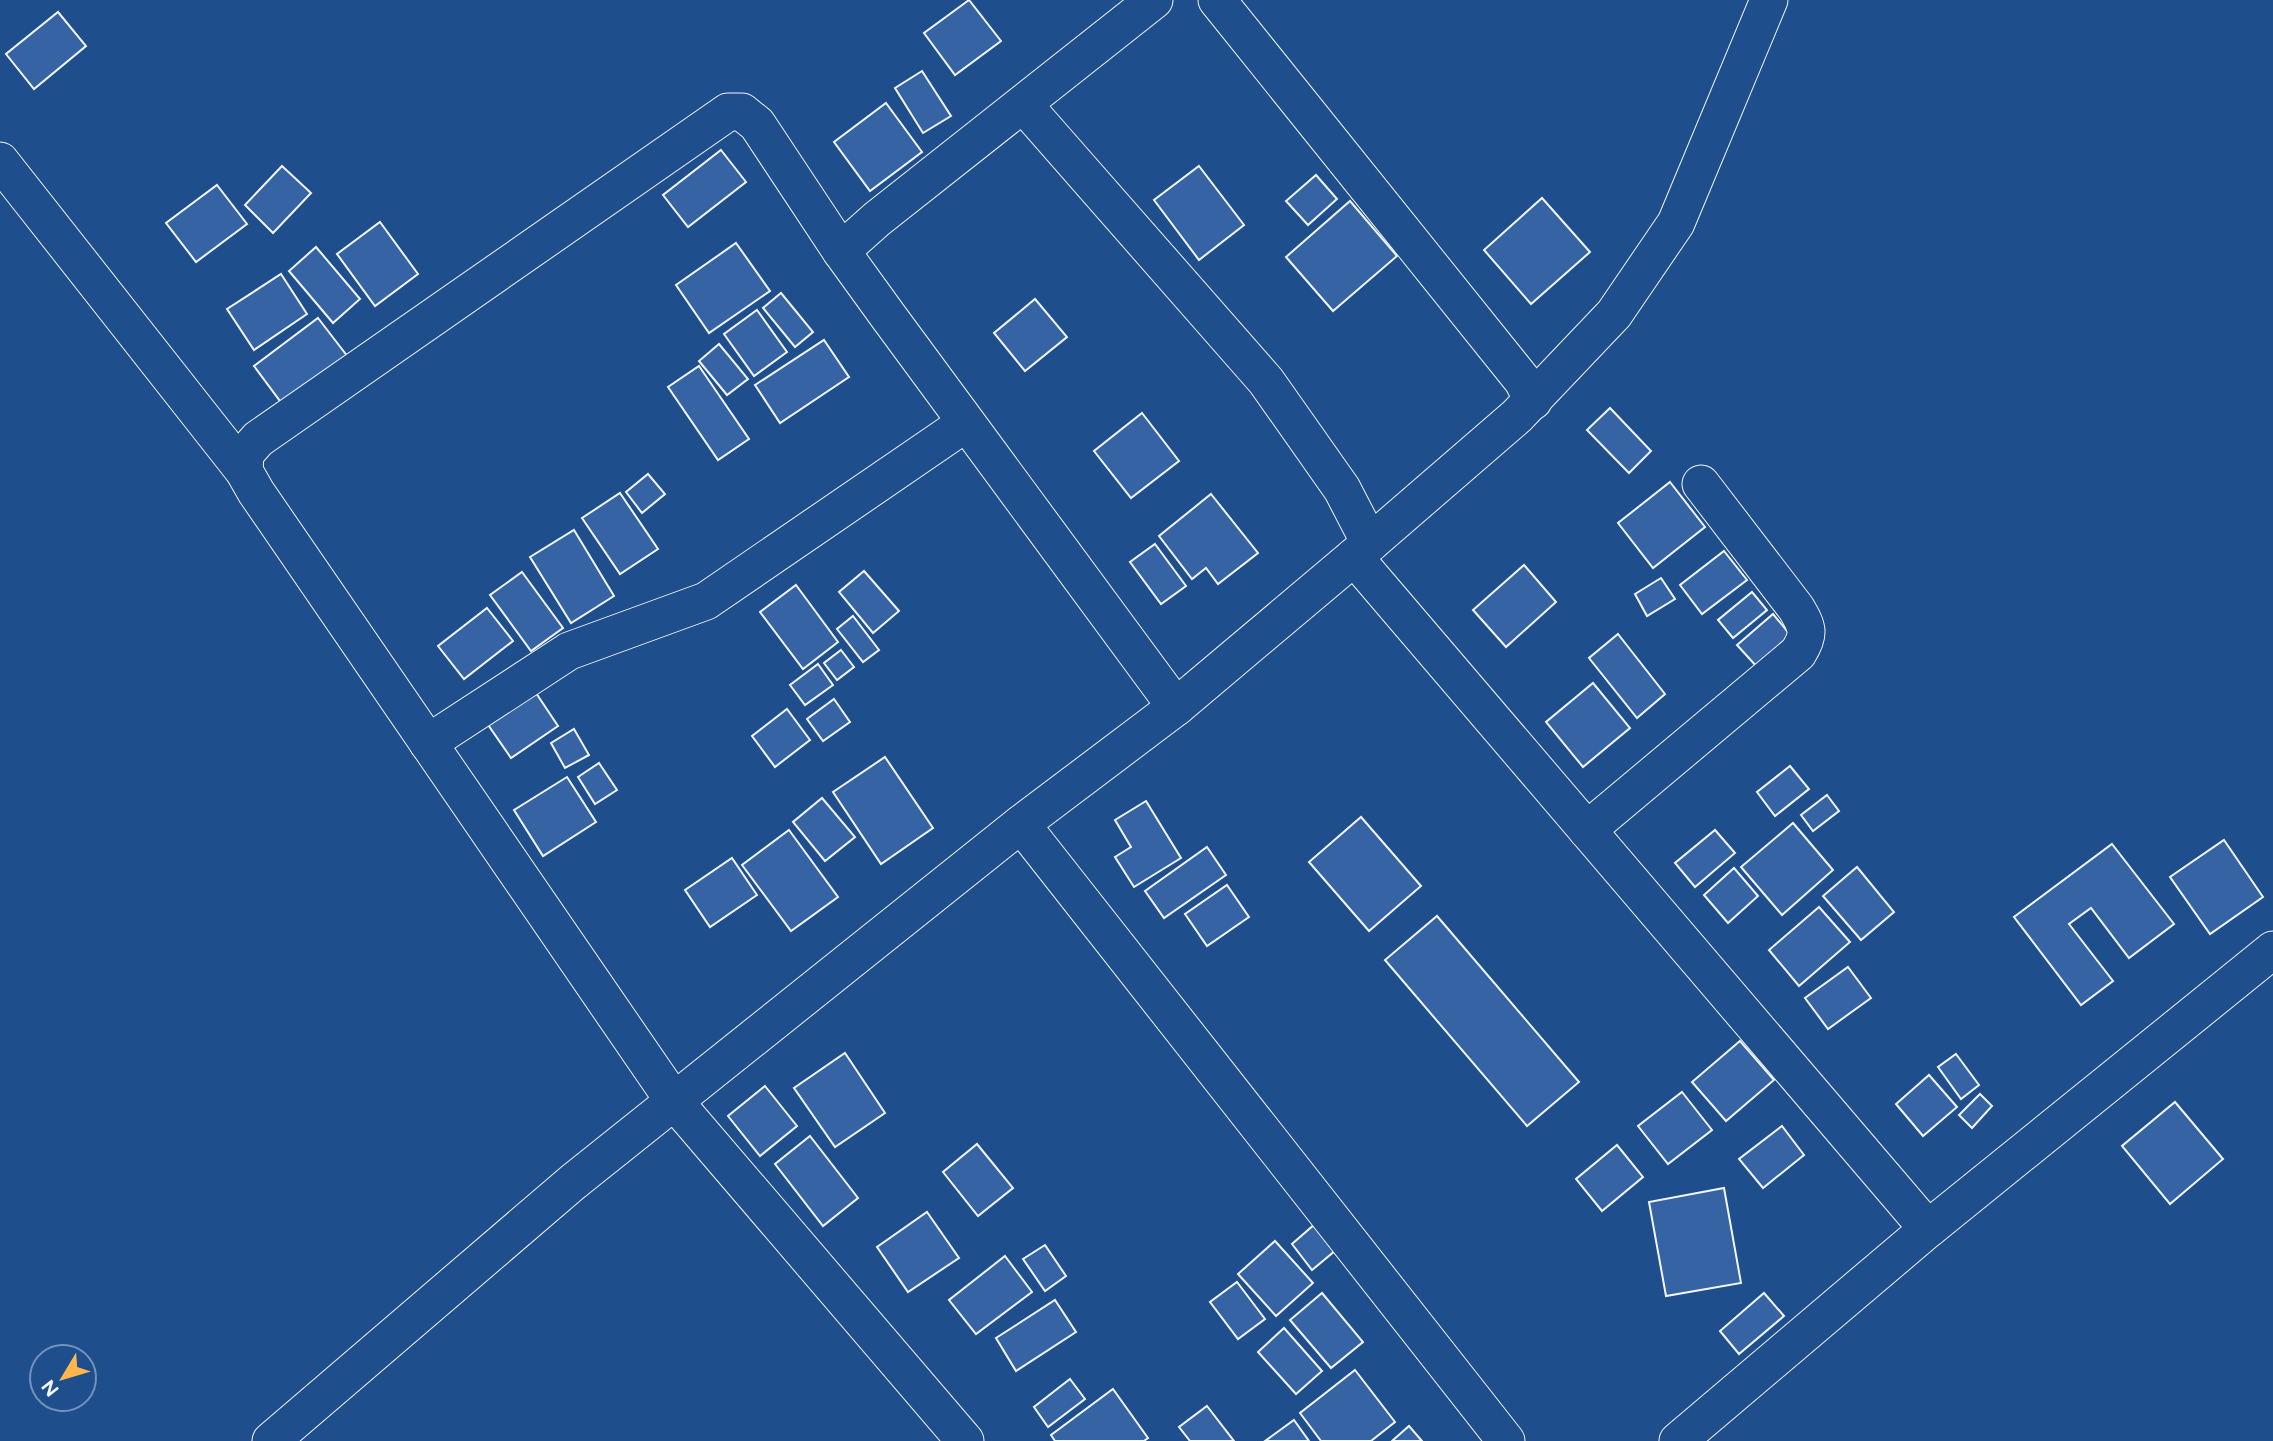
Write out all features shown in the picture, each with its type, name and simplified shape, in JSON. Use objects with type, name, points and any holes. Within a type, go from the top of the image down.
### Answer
[{"type":"street","points":[[841,251],[877,219],[1154,0]]},
{"type":"street","points":[[1217,0],[1523,381],[1533,401]]},
{"type":"street","points":[[271,1441],[573,1182],[1021,824],[1176,707],[1533,401],[1614,314],[1676,223],[1769,0]]},
{"type":"street","points":[[1023,104],[1266,381],[1342,489],[1362,550],[1587,830],[1928,1229]]},
{"type":"street","points":[[244,471],[246,454],[258,439],[728,112],[742,112],[758,124],[841,251],[1176,707]]},
{"type":"street","points":[[0,161],[244,471],[674,1101],[965,1441]]},
{"type":"street","points":[[428,743],[569,651],[706,601],[966,423]]},
{"type":"street","points":[[1587,830],[1797,653],[1806,640],[1806,625],[1796,608],[1702,484]]},
{"type":"street","points":[[1021,824],[1506,1441]]},
{"type":"street","points":[[1698,1434],[1928,1229],[2273,950]]},
{"type":"building","points":[[969,0],[1001,41],[955,75],[924,33]]},
{"type":"building","points":[[58,12],[86,46],[34,89],[6,54]]},
{"type":"building","points":[[922,71],[951,116],[923,133],[895,88]]},
{"type":"building","points":[[886,103],[922,152],[870,191],[834,142]]},
{"type":"building","points":[[721,150],[746,182],[688,227],[663,195]]},
{"type":"building","points":[[282,166],[311,193],[273,233],[245,205]]},
{"type":"building","points":[[1199,166],[1244,225],[1199,260],[1154,200]]},
{"type":"building","points":[[1316,175],[1337,199],[1308,225],[1286,201]]},
{"type":"building","points":[[217,185],[247,224],[196,262],[166,223]]},
{"type":"building","points":[[1542,198],[1590,252],[1531,304],[1484,250]]},
{"type":"building","points":[[1350,201],[1397,256],[1333,311],[1286,257]]},
{"type":"building","points":[[380,222],[418,274],[375,306],[337,254]]},
{"type":"building","points":[[736,243],[770,291],[709,333],[676,285]]},
{"type":"building","points":[[316,247],[360,299],[333,323],[289,271]]},
{"type":"building","points":[[281,274],[307,314],[254,350],[227,309]]},
{"type":"building","points":[[781,293],[813,332],[795,347],[763,308]]},
{"type":"building","points":[[1035,299],[1067,337],[1025,371],[994,333]]},
{"type":"building","points":[[757,310],[787,352],[754,376],[724,334]]},
{"type":"building","points":[[318,318],[348,357],[283,405],[254,366]]},
{"type":"building","points":[[824,340],[849,377],[780,423],[755,385]]},
{"type":"building","points":[[719,344],[748,379],[727,395],[699,361]]},
{"type":"building","points":[[699,366],[749,439],[718,460],[668,387]]},
{"type":"building","points":[[1610,408],[1651,451],[1629,473],[1587,430]]},
{"type":"building","points":[[1142,413],[1179,461],[1131,498],[1094,451]]},
{"type":"building","points":[[648,474],[665,494],[642,513],[626,492]]},
{"type":"building","points":[[1670,482],[1705,527],[1653,568],[1618,523]]},
{"type":"building","points":[[620,493],[658,549],[620,574],[582,518]]},
{"type":"building","points":[[1211,494],[1258,553],[1218,584],[1206,568],[1192,579],[1159,536]]},
{"type":"building","points":[[574,530],[614,596],[571,623],[530,557]]},
{"type":"building","points":[[1155,544],[1186,586],[1161,604],[1130,562]]},
{"type":"building","points":[[1724,551],[1747,580],[1702,614],[1680,585]]},
{"type":"building","points":[[1524,565],[1556,602],[1506,647],[1473,610]]},
{"type":"building","points":[[864,571],[899,611],[873,633],[839,592]]},
{"type":"building","points":[[522,572],[563,628],[531,651],[490,595]]},
{"type":"building","points":[[1661,578],[1675,599],[1647,616],[1635,594]]},
{"type":"building","points":[[796,585],[838,642],[803,669],[760,612]]},
{"type":"building","points":[[1752,592],[1767,610],[1733,638],[1718,620]]},
{"type":"building","points":[[487,608],[513,641],[464,679],[438,646]]},
{"type":"building","points":[[1773,614],[1792,637],[1758,668],[1737,645]]},
{"type":"building","points":[[853,616],[879,650],[863,662],[837,629]]},
{"type":"building","points":[[1618,634],[1665,694],[1637,718],[1589,658]]},
{"type":"building","points":[[841,650],[854,667],[837,680],[824,663]]},
{"type":"building","points":[[818,664],[833,685],[805,705],[790,685]]},
{"type":"building","points":[[1593,683],[1630,728],[1583,767],[1546,722]]},
{"type":"building","points":[[532,687],[558,726],[511,758],[484,719]]},
{"type":"building","points":[[834,699],[850,722],[823,741],[807,719]]},
{"type":"building","points":[[787,709],[810,740],[775,767],[752,736]]},
{"type":"building","points":[[574,729],[589,755],[565,768],[551,743]]},
{"type":"building","points":[[885,757],[933,828],[881,864],[833,792]]},
{"type":"building","points":[[599,763],[617,790],[595,804],[578,777]]},
{"type":"building","points":[[1790,766],[1809,789],[1775,816],[1757,792]]},
{"type":"building","points":[[567,777],[596,822],[543,856],[514,810]]},
{"type":"building","points":[[1827,795],[1839,811],[1813,831],[1801,815]]},
{"type":"building","points":[[822,798],[855,837],[825,861],[793,822]]},
{"type":"building","points":[[1146,801],[1181,858],[1134,887],[1115,857],[1131,847],[1115,820]]},
{"type":"building","points":[[1361,817],[1421,886],[1369,931],[1309,862]]},
{"type":"building","points":[[1793,823],[1833,870],[1782,915],[1741,867]]},
{"type":"building","points":[[789,830],[838,897],[791,931],[742,865]]},
{"type":"building","points":[[1715,830],[1735,853],[1695,887],[1675,863]]},
{"type":"building","points":[[2224,840],[2263,897],[2210,934],[2170,877]]},
{"type":"building","points":[[2112,844],[2174,924],[2129,958],[2091,908],[2069,924],[2113,981],[2081,1005],[2014,917]]},
{"type":"building","points":[[1207,847],[1226,875],[1164,918],[1145,891]]},
{"type":"building","points":[[732,858],[757,895],[710,927],[685,890]]},
{"type":"building","points":[[1857,867],[1894,912],[1861,940],[1823,896]]},
{"type":"building","points":[[1734,868],[1758,896],[1728,923],[1704,895]]},
{"type":"building","points":[[1227,885],[1249,917],[1207,946],[1185,914]]},
{"type":"building","points":[[1819,907],[1850,942],[1799,986],[1769,950]]},
{"type":"building","points":[[1437,916],[1579,1082],[1527,1126],[1385,960]]},
{"type":"building","points":[[1848,967],[1871,998],[1828,1029],[1805,998]]},
{"type":"building","points":[[1740,1041],[1774,1080],[1726,1121],[1692,1082]]},
{"type":"building","points":[[845,1053],[885,1113],[835,1147],[794,1088]]},
{"type":"building","points":[[1956,1054],[1979,1085],[1961,1099],[1938,1067]]},
{"type":"building","points":[[1929,1075],[1957,1107],[1923,1136],[1896,1104]]},
{"type":"building","points":[[765,1086],[797,1126],[760,1156],[728,1116]]},
{"type":"building","points":[[1682,1092],[1712,1130],[1668,1164],[1638,1126]]},
{"type":"building","points":[[1980,1094],[1992,1106],[1972,1128],[1959,1115]]},
{"type":"building","points":[[2175,1102],[2223,1159],[2170,1204],[2122,1146]]},
{"type":"building","points":[[1782,1126],[1804,1155],[1763,1188],[1739,1159]]},
{"type":"building","points":[[810,1136],[858,1198],[823,1226],[775,1164]]},
{"type":"building","points":[[977,1144],[1013,1188],[978,1216],[943,1172]]},
{"type":"building","points":[[1617,1145],[1643,1177],[1602,1211],[1576,1179]]},
{"type":"building","points":[[1724,1188],[1741,1283],[1666,1296],[1649,1202]]},
{"type":"building","points":[[927,1212],[959,1258],[908,1292],[877,1247]]},
{"type":"building","points":[[1315,1224],[1336,1250],[1312,1270],[1292,1244]]},
{"type":"building","points":[[1275,1241],[1313,1283],[1276,1316],[1238,1274]]},
{"type":"building","points":[[1045,1245],[1066,1276],[1045,1291],[1023,1259]]},
{"type":"building","points":[[1005,1256],[1032,1292],[976,1334],[949,1300]]},
{"type":"building","points":[[1237,1282],[1265,1319],[1238,1339],[1210,1302]]},
{"type":"building","points":[[1322,1293],[1363,1342],[1331,1368],[1290,1320]]},
{"type":"building","points":[[1764,1293],[1784,1316],[1739,1354],[1720,1331]]},
{"type":"building","points":[[1055,1300],[1076,1332],[1016,1371],[996,1338]]},
{"type":"building","points":[[1284,1328],[1322,1371],[1296,1394],[1258,1352]]},
{"type":"building","points":[[1355,1370],[1395,1422],[1371,1441],[1321,1441],[1300,1413]]},
{"type":"building","points":[[1070,1379],[1085,1399],[1048,1427],[1034,1407]]},
{"type":"building","points":[[1113,1389],[1148,1438],[1144,1441],[1055,1441],[1051,1435]]},
{"type":"building","points":[[1207,1406],[1234,1441],[1190,1441],[1179,1427]]},
{"type":"building","points":[[1294,1420],[1309,1441],[1265,1441]]},
{"type":"building","points":[[1409,1426],[1422,1441],[1392,1441]]}]
